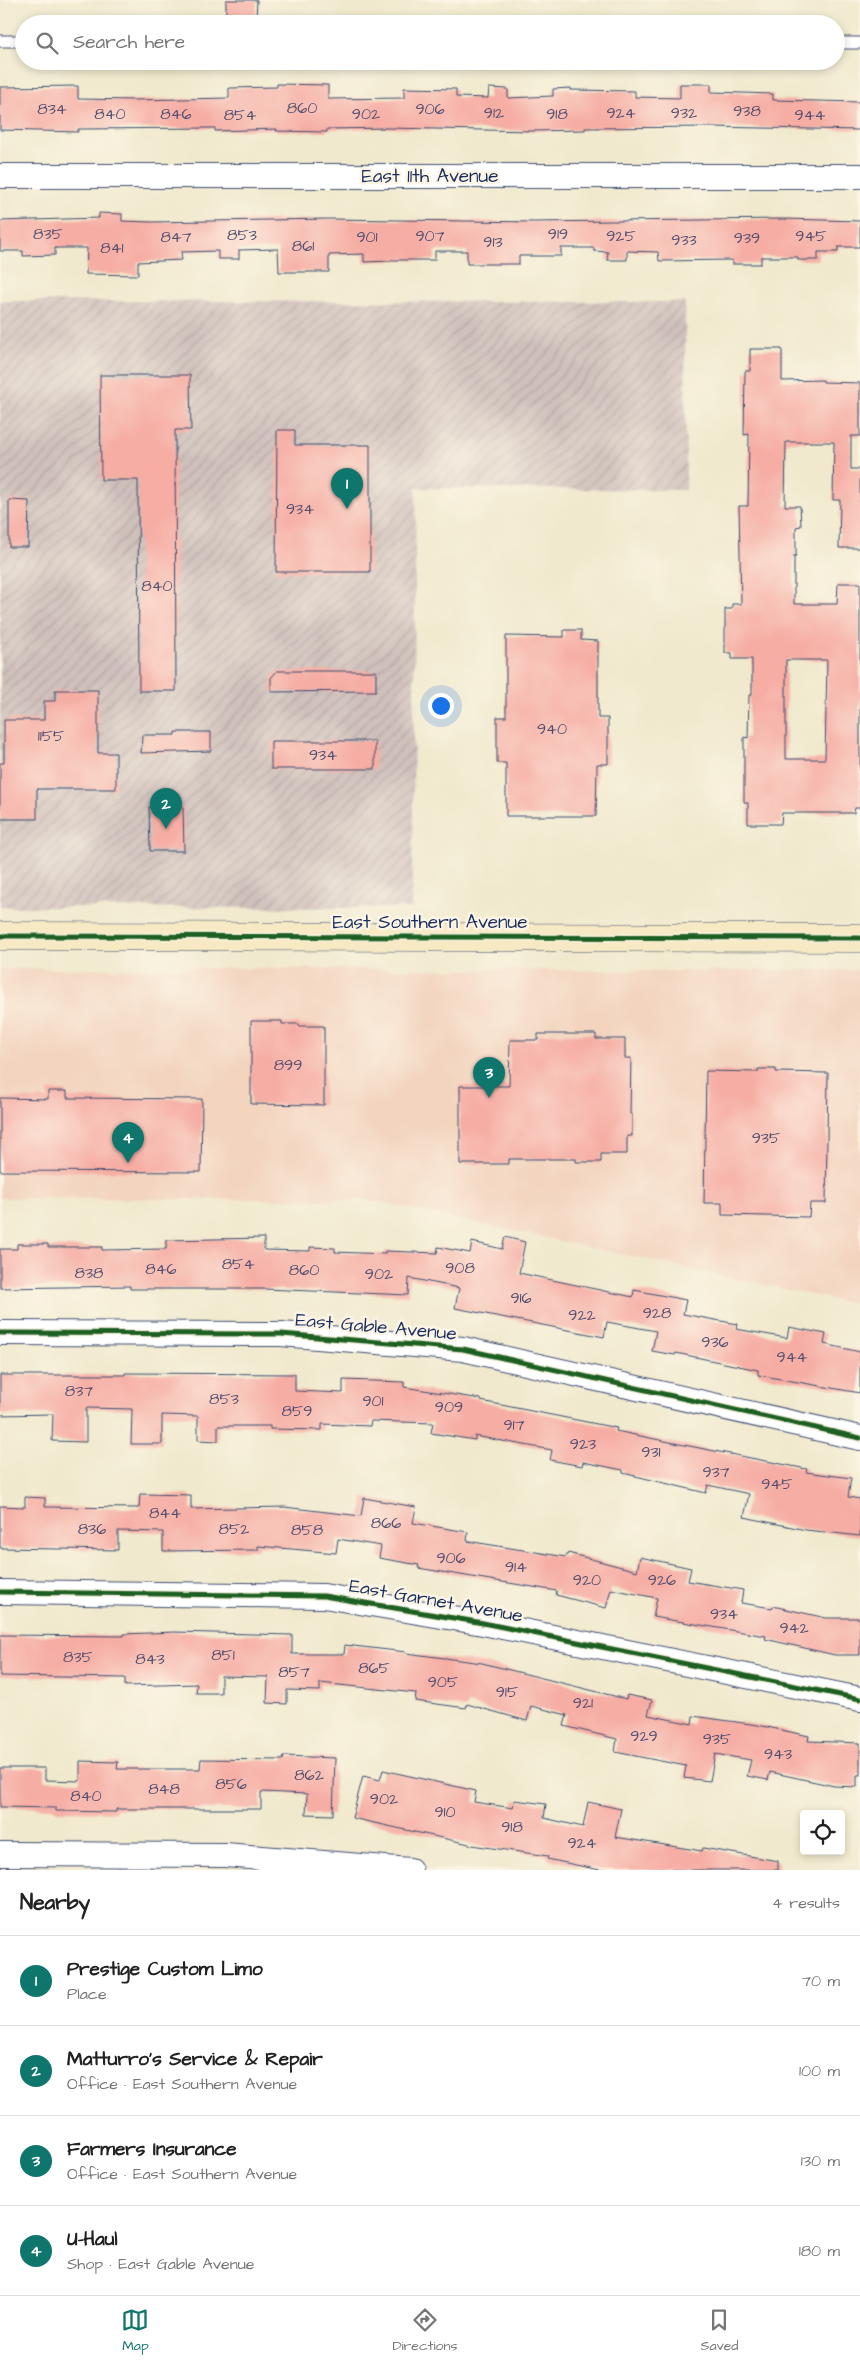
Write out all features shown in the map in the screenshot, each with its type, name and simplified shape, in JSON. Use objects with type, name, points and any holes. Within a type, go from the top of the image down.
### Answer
[{"type":"main road","name":"East Southern Avenue","points":[[0,936],[860,938]]},
{"type":"street","name":"East 11th Avenue","points":[[0,176],[860,176]]},
{"type":"street","name":"East Gable Avenue","points":[[0,1332],[281,1334],[462,1349],[860,1438]]},
{"type":"street","name":"East Garnet Avenue","points":[[0,1592],[324,1596],[483,1624],[860,1699]]},
{"type":"street","points":[[0,1854],[225,1855],[410,1870]]},
{"type":"lane","points":[[0,41],[15,41]]},
{"type":"lane","points":[[845,43],[860,43]]},
{"type":"shaded area","points":[[0,301],[685,302],[686,490],[416,488],[412,908],[0,907]]},
{"type":"shaded area","points":[[229,968],[690,971],[860,970],[860,1303],[844,1302],[370,1200],[0,1198],[0,969]]},
{"type":"building","points":[[226,0],[257,0],[256,15],[226,15]]},
{"type":"building","points":[[277,84],[328,85],[328,99],[404,98],[404,88],[456,89],[456,97],[488,98],[489,88],[508,89],[508,98],[553,96],[553,89],[571,88],[571,90],[635,91],[635,97],[680,98],[680,84],[711,84],[711,92],[773,94],[773,100],[860,102],[860,130],[711,127],[585,128],[585,130],[531,131],[388,128],[327,129],[327,132],[276,131],[277,129],[215,131],[215,128],[78,129],[78,132],[0,130],[0,87],[78,86],[78,99],[135,100],[229,98],[229,88],[277,87]]},
{"type":"building","points":[[99,213],[122,214],[122,221],[151,222],[329,219],[533,222],[783,219],[860,221],[860,247],[838,247],[838,252],[818,252],[818,260],[798,260],[798,257],[761,257],[761,264],[732,264],[732,260],[659,261],[658,252],[627,251],[627,260],[607,260],[608,252],[594,251],[594,248],[561,248],[561,256],[519,256],[519,264],[467,264],[467,251],[435,251],[435,260],[364,262],[364,254],[329,255],[329,272],[279,272],[278,249],[239,250],[239,259],[218,259],[218,251],[181,252],[182,260],[138,262],[138,275],[86,274],[87,248],[55,248],[55,255],[23,256],[23,251],[0,251],[0,221],[99,218]]},
{"type":"building","points":[[750,349],[782,349],[782,381],[823,380],[823,382],[860,383],[860,436],[851,436],[851,469],[860,469],[860,548],[839,548],[840,500],[833,500],[834,442],[786,442],[785,506],[800,506],[801,526],[796,527],[796,556],[794,556],[794,604],[837,604],[838,583],[860,583],[860,808],[855,808],[854,813],[782,813],[781,824],[748,824],[748,803],[744,802],[744,737],[748,738],[749,695],[752,695],[752,659],[732,659],[732,653],[725,653],[725,609],[732,609],[732,604],[741,604],[739,506],[748,506],[749,434],[744,435],[745,371],[750,371]],"holes":[[[786,660],[827,660],[825,759],[786,759]]]},
{"type":"building","points":[[100,375],[190,375],[191,430],[175,430],[176,691],[139,691],[138,480],[101,480]]},
{"type":"building","points":[[277,430],[295,430],[295,445],[370,445],[370,572],[276,572]]},
{"type":"building","points":[[9,500],[29,501],[28,547],[9,547]]},
{"type":"building","points":[[564,630],[581,630],[581,640],[598,641],[598,718],[608,718],[608,764],[597,764],[596,816],[506,816],[506,763],[497,763],[497,717],[506,717],[506,636],[564,637]]},
{"type":"building","points":[[277,671],[376,671],[376,691],[271,692],[271,678]]},
{"type":"building","points":[[55,690],[98,690],[98,753],[116,753],[116,789],[37,789],[37,819],[0,819],[0,763],[4,763],[4,720],[44,720],[44,701],[55,701]]},
{"type":"building","points":[[175,732],[211,732],[211,751],[141,753],[142,735],[175,735]]},
{"type":"building","points":[[271,741],[375,741],[375,769],[271,769]]},
{"type":"building","points":[[149,807],[183,807],[184,851],[150,851]]},
{"type":"building","points":[[251,1021],[282,1021],[282,1024],[324,1026],[324,1105],[251,1104]]},
{"type":"building","points":[[538,1034],[596,1034],[596,1039],[625,1039],[625,1058],[631,1058],[630,1114],[632,1114],[632,1136],[627,1136],[627,1154],[601,1154],[601,1162],[576,1162],[576,1159],[509,1159],[509,1164],[460,1164],[460,1086],[509,1086],[510,1040],[538,1040]]},
{"type":"building","points":[[758,1069],[776,1069],[776,1072],[828,1073],[826,1203],[810,1203],[809,1217],[722,1215],[722,1203],[704,1203],[706,1071],[758,1072]]},
{"type":"building","points":[[48,1091],[67,1091],[67,1098],[202,1099],[201,1172],[0,1171],[0,1098],[48,1099]]},
{"type":"building","points":[[505,1237],[525,1242],[519,1273],[633,1297],[634,1290],[686,1300],[683,1314],[737,1324],[736,1329],[787,1338],[789,1327],[826,1334],[824,1344],[860,1352],[860,1393],[758,1375],[758,1370],[676,1353],[675,1355],[652,1351],[656,1331],[607,1322],[604,1337],[455,1308],[459,1288],[409,1278],[408,1295],[264,1289],[130,1289],[130,1286],[0,1288],[0,1249],[17,1249],[17,1244],[48,1244],[48,1247],[102,1247],[102,1250],[166,1249],[166,1240],[264,1238],[264,1250],[310,1251],[310,1247],[335,1248],[335,1252],[385,1254],[385,1251],[437,1253],[438,1247],[470,1253],[472,1242],[502,1249]]},
{"type":"building","points":[[125,1373],[295,1374],[295,1391],[343,1393],[343,1380],[404,1382],[404,1387],[481,1399],[481,1401],[617,1428],[616,1431],[807,1469],[806,1472],[851,1478],[848,1497],[860,1499],[860,1536],[806,1530],[744,1517],[749,1494],[708,1485],[706,1493],[623,1473],[623,1470],[583,1462],[582,1466],[550,1460],[552,1450],[475,1436],[475,1440],[431,1433],[433,1423],[371,1421],[370,1426],[322,1424],[322,1430],[270,1429],[270,1426],[218,1426],[218,1441],[198,1440],[198,1416],[162,1415],[162,1444],[131,1444],[132,1409],[86,1408],[86,1442],[52,1441],[53,1414],[0,1415],[0,1375],[125,1375]]},
{"type":"building","points":[[140,1494],[191,1495],[191,1509],[284,1507],[361,1516],[364,1498],[416,1507],[413,1523],[468,1532],[467,1541],[566,1557],[568,1553],[637,1571],[640,1557],[691,1568],[688,1581],[743,1590],[741,1603],[772,1608],[773,1606],[826,1618],[860,1618],[860,1655],[835,1655],[765,1639],[766,1636],[653,1617],[657,1598],[611,1589],[606,1608],[556,1595],[557,1591],[418,1568],[419,1565],[379,1558],[381,1546],[338,1539],[336,1553],[258,1546],[258,1550],[163,1551],[163,1532],[118,1531],[118,1550],[0,1548],[0,1506],[25,1507],[25,1497],[45,1498],[45,1507],[139,1508]]},
{"type":"building","points":[[174,1632],[292,1635],[292,1654],[344,1654],[345,1645],[482,1663],[626,1699],[627,1695],[652,1700],[648,1715],[692,1724],[693,1716],[758,1725],[809,1736],[808,1741],[860,1743],[860,1775],[857,1775],[857,1787],[834,1786],[770,1772],[768,1780],[747,1776],[751,1760],[715,1754],[710,1781],[684,1778],[686,1766],[615,1752],[617,1739],[564,1726],[567,1715],[531,1706],[527,1721],[467,1704],[466,1708],[415,1701],[416,1693],[320,1683],[320,1691],[287,1690],[287,1704],[267,1703],[268,1677],[221,1676],[221,1693],[196,1693],[197,1684],[125,1686],[125,1678],[0,1676],[0,1635],[124,1636],[124,1634]]},
{"type":"building","points":[[284,1756],[335,1758],[333,1815],[306,1814],[307,1794],[261,1792],[261,1809],[116,1809],[116,1812],[56,1811],[56,1808],[0,1807],[0,1768],[45,1768],[45,1780],[80,1781],[80,1761],[118,1762],[117,1769],[200,1769],[201,1759],[283,1760]]},
{"type":"building","points":[[383,1770],[476,1791],[474,1802],[513,1808],[514,1800],[546,1804],[544,1818],[583,1827],[588,1802],[621,1809],[615,1837],[702,1851],[703,1848],[778,1861],[778,1870],[600,1870],[547,1859],[548,1856],[478,1846],[352,1818],[363,1776],[380,1780]]},
{"type":"cycle path","points":[[0,936],[860,938]]},
{"type":"cycle path","points":[[0,1333],[281,1334],[463,1349],[860,1438]]},
{"type":"cycle path","points":[[0,1592],[324,1596],[483,1623],[860,1699]]},
{"type":"place","name":"Prestige Custom Limo","points":[[347,509]]},
{"type":"place","name":"Matturro's Service & Repair","points":[[166,829]]},
{"type":"place","name":"Farmers Insurance","points":[[489,1098]]},
{"type":"place","name":"U-Haul","points":[[128,1163]]}]
